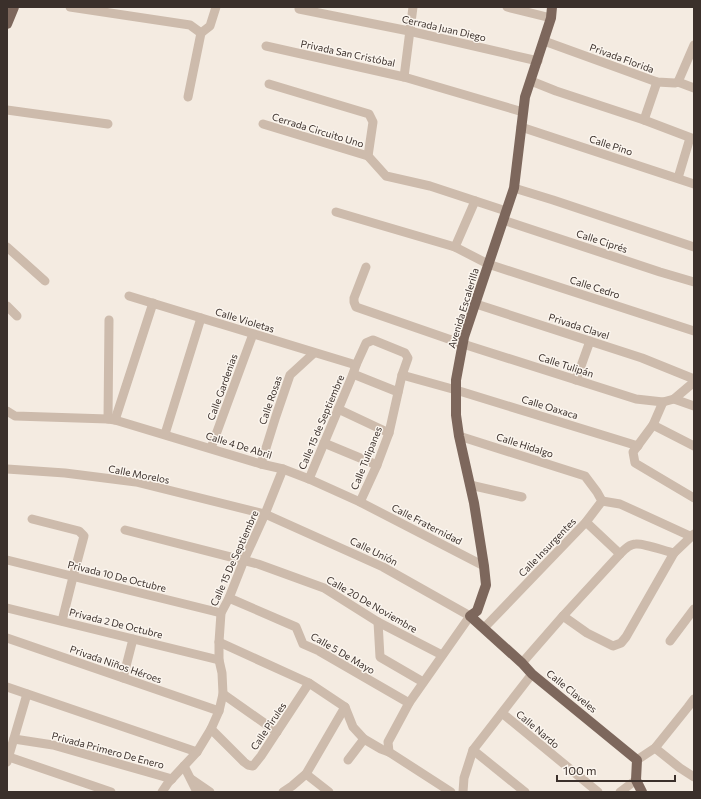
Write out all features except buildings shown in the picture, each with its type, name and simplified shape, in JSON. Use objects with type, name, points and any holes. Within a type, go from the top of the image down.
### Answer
[{"type":"main road","points":[[7,24],[14,7]]},
{"type":"main road","name":"Avenida Escalerilla","points":[[470,616],[477,611],[486,585],[474,502],[459,436],[456,415],[456,380],[464,337],[514,188],[526,97],[544,41],[552,7]]},
{"type":"main road","name":"Calle Claveles","points":[[470,616],[532,674],[637,760]]},
{"type":"main road","points":[[637,760],[636,780],[642,792]]},
{"type":"street","points":[[70,7],[190,26],[201,34]]},
{"type":"street","points":[[188,97],[201,34],[210,26],[216,7]]},
{"type":"street","points":[[404,77],[413,7]]},
{"type":"street","points":[[507,7],[550,18]]},
{"type":"street","name":"Cerrada Juan Diego","points":[[299,9],[410,31],[538,61]]},
{"type":"street","name":"Privada Florida","points":[[544,41],[657,82],[678,82],[694,88]]},
{"type":"street","points":[[678,82],[694,45]]},
{"type":"street","name":"Privada San Cristóbal","points":[[266,46],[425,82],[524,112]]},
{"type":"street","points":[[531,81],[692,138],[678,178]]},
{"type":"street","points":[[644,120],[657,82]]},
{"type":"street","points":[[268,84],[369,114],[373,122],[368,156]]},
{"type":"street","points":[[7,110],[108,124]]},
{"type":"street","name":"Cerrada Circuito Uno","points":[[262,124],[368,156],[386,176],[430,186],[475,201],[504,215]]},
{"type":"street","name":"Calle Pino","points":[[521,128],[694,184]]},
{"type":"street","points":[[514,188],[694,247]]},
{"type":"street","points":[[455,247],[475,201]]},
{"type":"street","name":"Calle Cedro","points":[[336,212],[455,247],[488,264],[694,331]]},
{"type":"street","name":"Calle Ciprés","points":[[504,215],[694,282]]},
{"type":"street","points":[[7,247],[45,281]]},
{"type":"street","name":"Calle Tulipán","points":[[366,267],[354,298],[356,307],[463,344],[636,399],[663,402]]},
{"type":"street","name":"Calle Violetas","points":[[129,296],[314,353],[355,369],[398,392]]},
{"type":"street","points":[[111,419],[153,303]]},
{"type":"street","name":"Privada Clavel","points":[[476,304],[649,361],[694,379]]},
{"type":"street","points":[[7,306],[18,316]]},
{"type":"street","points":[[165,434],[201,318]]},
{"type":"street","points":[[109,320],[111,419]]},
{"type":"street","name":"Calle Gardenias","points":[[212,448],[253,334]]},
{"type":"street","name":"Calle Tulipanes","points":[[355,369],[366,343],[373,340],[405,353],[408,358],[402,376],[389,433],[377,465],[360,502]]},
{"type":"street","points":[[576,380],[590,342]]},
{"type":"street","name":"Calle Rosas","points":[[261,464],[290,376],[314,353]]},
{"type":"street","name":"Calle 15 de Septiembre","points":[[309,479],[355,369]]},
{"type":"street","name":"Calle Oaxaca","points":[[402,376],[456,390],[636,449]]},
{"type":"street","points":[[694,382],[674,399],[663,402],[653,425],[636,449],[635,463],[694,498]]},
{"type":"street","points":[[674,399],[694,406]]},
{"type":"street","points":[[338,409],[389,433]]},
{"type":"street","name":"Calle 4 De Abril","points":[[7,411],[16,416],[111,419],[212,448],[261,464],[283,469],[360,502]]},
{"type":"street","points":[[653,425],[694,446]]},
{"type":"street","name":"Calle Hidalgo","points":[[459,436],[584,476],[602,501]]},
{"type":"street","points":[[324,443],[377,465]]},
{"type":"street","name":"Calle Morelos","points":[[7,469],[65,473],[136,482],[265,514]]},
{"type":"street","name":"Calle 15 De Septiembre","points":[[211,729],[223,694],[222,673],[219,660],[221,613],[229,598],[283,469]]},
{"type":"street","points":[[470,485],[522,498]]},
{"type":"street","points":[[563,616],[587,633],[613,646],[621,643],[626,637],[674,553],[692,535],[620,504],[602,501]]},
{"type":"street","name":"Calle Insurgentes","points":[[484,628],[586,522],[602,501]]},
{"type":"street","name":"Calle Fraternidad","points":[[360,502],[484,566]]},
{"type":"street","name":"Calle Unión","points":[[265,514],[383,566],[470,616]]},
{"type":"street","points":[[32,519],[79,531],[84,536],[62,622]]},
{"type":"street","points":[[586,522],[620,554]]},
{"type":"street","name":"Calle 20 De Noviembre","points":[[125,530],[258,564],[324,588],[378,622],[442,655]]},
{"type":"street","points":[[522,664],[563,616],[628,547],[636,544],[674,553]]},
{"type":"street","name":"Privada 10 De Octubre","points":[[7,560],[221,613]]},
{"type":"street","name":"Calle 5 De Mayo","points":[[229,598],[296,627],[303,644],[319,651],[409,703]]},
{"type":"street","name":"Privada 2 De Octubre","points":[[7,608],[219,660]]},
{"type":"street","points":[[670,642],[694,609]]},
{"type":"street","points":[[219,642],[309,683],[346,707],[353,727],[364,738],[381,749],[388,747],[409,703],[470,616]]},
{"type":"street","points":[[378,622],[380,657],[423,682]]},
{"type":"street","name":"Privada Niños Héroes","points":[[7,638],[218,711]]},
{"type":"street","points":[[123,678],[133,639]]},
{"type":"street","points":[[462,792],[464,778],[473,750],[532,674]]},
{"type":"street","name":"Calle Pirules","points":[[211,729],[240,758],[250,766],[253,766],[309,683]]},
{"type":"street","points":[[7,687],[197,752]]},
{"type":"street","points":[[27,694],[8,760],[111,792]]},
{"type":"street","points":[[223,694],[277,732]]},
{"type":"street","points":[[637,760],[655,748],[694,699]]},
{"type":"street","points":[[282,792],[306,774],[346,707]]},
{"type":"street","name":"Calle Nardo","points":[[502,713],[598,792]]},
{"type":"street","points":[[162,792],[197,752],[211,729]]},
{"type":"street","points":[[348,760],[364,738]]},
{"type":"street","name":"Privada Primero De Enero","points":[[14,739],[53,745],[172,779]]},
{"type":"street","points":[[388,747],[451,792]]},
{"type":"street","points":[[655,748],[694,777]]},
{"type":"street","points":[[473,750],[525,792]]},
{"type":"street","points":[[184,766],[197,792]]},
{"type":"street","points":[[306,774],[329,792]]},
{"type":"street","points":[[190,778],[210,792]]},
{"type":"street","points":[[620,792],[636,780]]}]
